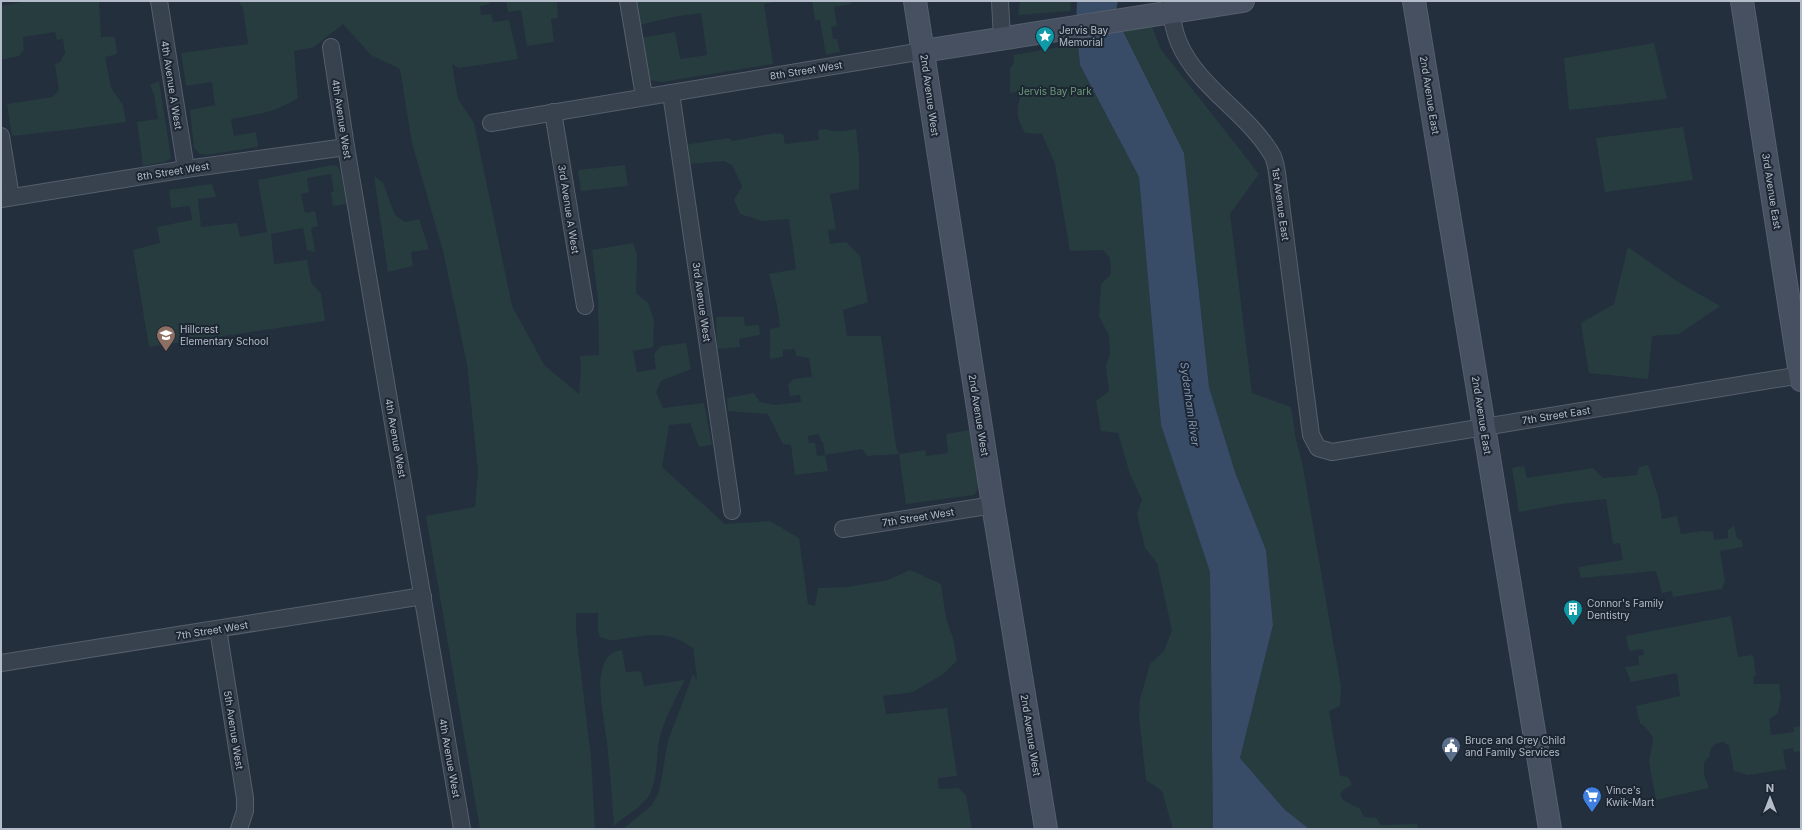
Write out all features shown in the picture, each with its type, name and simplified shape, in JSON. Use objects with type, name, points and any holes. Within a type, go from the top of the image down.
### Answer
[{"type":"street","name":"4th Avenue A West","points":[[159,1],[186,169]]},
{"type":"street","points":[[628,1],[644,96]]},
{"type":"street","name":"2nd Avenue West","points":[[915,1],[993,505],[1046,829]]},
{"type":"street","points":[[1000,1],[1002,38]]},
{"type":"street","name":"8th Street West","points":[[491,123],[644,96],[671,93],[1002,38],[1122,20],[1170,7],[1243,1]]},
{"type":"street","name":"2nd Avenue East","points":[[1414,1],[1550,829]]},
{"type":"street","name":"3rd Avenue East","points":[[1742,1],[1801,377]]},
{"type":"street","name":"1st Avenue East","points":[[1170,7],[1179,43],[1191,63],[1204,79],[1260,137],[1272,154],[1278,173],[1311,435],[1314,442]]},
{"type":"street","name":"4th Avenue West","points":[[331,47],[346,147],[462,829]]},
{"type":"street","name":"3rd Avenue West","points":[[671,93],[732,511]]},
{"type":"street","name":"3rd Avenue A West","points":[[553,112],[585,306]]},
{"type":"street","points":[[1,136],[6,198]]},
{"type":"street","name":"8th Street West","points":[[6,198],[186,169],[346,147]]},
{"type":"street","name":"7th Street East","points":[[1314,442],[1318,448],[1332,452],[1801,377]]},
{"type":"street","name":"7th Street West","points":[[843,529],[993,505]]},
{"type":"street","name":"7th Street West","points":[[1,663],[422,596]]},
{"type":"street","name":"5th Avenue West","points":[[218,629],[245,798],[245,812],[239,829]]},
{"type":"green space","points":[[28,1],[99,1],[101,37],[115,37],[117,54],[105,57],[111,88],[123,105],[126,122],[12,136],[7,104],[53,97],[59,90],[55,64],[60,62],[65,53],[63,39],[57,40],[55,32],[23,37],[24,50],[19,56],[1,60],[1,6]]},
{"type":"green space","points":[[238,1],[489,1],[490,4],[480,6],[481,15],[491,14],[493,22],[509,20],[518,59],[459,68],[452,64],[458,99],[474,123],[512,306],[545,366],[579,394],[581,370],[580,356],[599,355],[598,300],[592,250],[633,243],[637,254],[636,293],[648,303],[654,320],[653,347],[633,351],[637,372],[656,369],[654,354],[661,346],[686,343],[691,369],[661,381],[656,392],[663,408],[704,403],[712,445],[699,447],[690,423],[669,425],[662,467],[725,524],[770,521],[799,538],[808,604],[815,606],[818,588],[848,587],[888,580],[910,570],[941,584],[946,618],[953,638],[957,661],[942,675],[913,692],[883,696],[886,714],[947,708],[957,776],[938,778],[939,789],[958,788],[966,795],[972,829],[623,829],[652,805],[659,792],[668,741],[693,674],[697,680],[693,648],[677,639],[662,635],[645,635],[614,640],[604,639],[600,637],[598,631],[598,613],[576,613],[576,631],[591,758],[595,829],[480,829],[426,516],[475,507],[478,472],[467,364],[443,251],[412,143],[400,69],[371,55],[343,24],[314,47],[294,51],[298,98],[273,110],[231,119],[234,136],[256,132],[258,147],[206,155],[200,154],[194,148],[190,110],[215,105],[212,82],[186,86],[181,53],[248,44],[243,8]]},
{"type":"green space","points":[[506,1],[557,1],[558,18],[551,19],[554,42],[527,46],[521,10],[508,12]]},
{"type":"green space","points":[[637,1],[781,1],[764,4],[773,64],[662,82],[650,80],[641,38],[675,32],[680,59],[707,55],[701,13],[673,17],[640,25]]},
{"type":"green space","points":[[812,1],[850,1],[852,4],[834,7],[837,26],[831,27],[833,39],[837,39],[840,52],[826,55],[820,20],[815,20]]},
{"type":"green space","points":[[1020,1],[1071,1],[1070,11],[1018,15]]},
{"type":"green space","points":[[1151,23],[1160,48],[1259,174],[1230,214],[1252,393],[1291,407],[1341,687],[1340,706],[1329,711],[1340,776],[1348,777],[1352,785],[1344,789],[1340,794],[1343,800],[1360,809],[1364,817],[1376,818],[1381,825],[1417,824],[1418,829],[1309,829],[1284,809],[1240,758],[1273,625],[1266,550],[1235,472],[1209,387],[1184,153],[1123,30]]},
{"type":"green space","points":[[1654,43],[1667,99],[1569,110],[1564,58]]},
{"type":"green space","name":"Jervis Bay Park","points":[[1078,44],[1080,65],[1139,177],[1161,425],[1210,572],[1213,829],[1173,829],[1162,791],[1146,780],[1139,717],[1140,699],[1150,664],[1164,651],[1172,630],[1157,563],[1145,548],[1137,514],[1142,500],[1130,474],[1118,433],[1101,431],[1096,401],[1109,391],[1106,367],[1110,353],[1109,335],[1099,317],[1101,284],[1111,274],[1110,258],[1103,250],[1070,251],[1055,164],[1042,134],[1025,133],[1018,116],[1020,99],[1017,92],[1010,93],[1010,68],[1014,64],[1013,55]]},
{"type":"green space","points":[[159,81],[171,158],[165,162],[143,166],[137,122],[158,119],[154,94],[150,85]]},
{"type":"green space","points":[[1683,127],[1693,180],[1605,192],[1596,138]]},
{"type":"green space","points":[[825,129],[841,131],[856,129],[859,156],[859,189],[830,194],[836,229],[828,230],[830,244],[846,242],[860,256],[868,302],[843,310],[847,336],[881,336],[896,447],[899,454],[867,456],[862,449],[825,455],[828,471],[795,475],[791,445],[783,444],[768,414],[728,411],[727,398],[754,393],[760,402],[775,405],[801,402],[800,395],[790,396],[788,385],[793,379],[812,377],[809,358],[796,356],[795,349],[783,350],[783,357],[770,359],[770,329],[780,327],[777,305],[769,274],[796,269],[789,219],[762,221],[740,214],[734,200],[742,186],[732,165],[724,161],[688,164],[684,145],[729,138],[733,141],[775,133],[783,134],[785,144],[819,140],[818,130]],"holes":[[[819,434],[821,441],[823,442],[825,455],[817,456],[815,443],[809,443],[808,436]]]},
{"type":"green space","points":[[333,165],[337,166],[340,170],[347,204],[333,206],[331,192],[334,192],[331,174],[307,178],[309,192],[301,194],[305,213],[315,211],[318,226],[311,228],[315,252],[307,250],[303,228],[271,234],[274,264],[307,260],[311,282],[321,294],[325,321],[149,347],[133,250],[160,243],[157,227],[192,220],[190,206],[171,208],[169,190],[212,184],[216,197],[198,199],[201,227],[237,223],[240,237],[267,232],[258,180]]},
{"type":"green space","points":[[625,165],[628,186],[581,191],[578,170]]},
{"type":"green space","points":[[374,176],[383,183],[395,215],[405,222],[419,219],[429,249],[411,252],[413,266],[388,272]]},
{"type":"green space","points":[[1628,247],[1678,282],[1720,306],[1679,334],[1652,336],[1648,379],[1589,373],[1581,323],[1614,304]]},
{"type":"green space","points":[[716,317],[744,317],[745,326],[759,325],[760,335],[739,339],[740,347],[717,349]]},
{"type":"green space","points":[[970,430],[978,485],[977,491],[974,495],[906,504],[899,454],[925,450],[926,456],[948,453],[946,434]]},
{"type":"green space","points":[[1648,465],[1658,496],[1662,519],[1677,516],[1681,534],[1702,531],[1713,532],[1714,540],[1728,538],[1728,530],[1734,526],[1737,538],[1742,540],[1743,547],[1720,551],[1725,581],[1722,589],[1673,597],[1672,591],[1662,593],[1656,571],[1581,578],[1578,567],[1623,560],[1620,543],[1613,544],[1606,499],[1561,504],[1519,512],[1512,468],[1524,466],[1527,478],[1593,468],[1603,478],[1637,475],[1639,467]]},
{"type":"green space","points":[[1731,616],[1738,657],[1753,655],[1756,676],[1753,677],[1754,684],[1779,684],[1781,697],[1778,713],[1769,719],[1771,735],[1794,732],[1794,727],[1801,726],[1801,751],[1794,752],[1793,748],[1783,750],[1786,769],[1748,775],[1734,771],[1729,746],[1723,742],[1717,744],[1713,746],[1709,757],[1704,762],[1704,775],[1709,788],[1656,800],[1649,762],[1653,741],[1652,736],[1640,723],[1636,706],[1680,696],[1677,673],[1631,682],[1625,667],[1639,665],[1638,656],[1644,655],[1643,649],[1629,651],[1626,636]]},
{"type":"green space","points":[[622,650],[626,672],[641,671],[644,686],[685,680],[674,700],[662,729],[656,773],[650,794],[643,803],[614,826],[608,753],[600,685],[603,666],[606,659],[614,652]]},
{"type":"water","name":"Sydenham River","points":[[1077,1],[1118,1],[1115,15],[1184,153],[1209,387],[1235,472],[1266,550],[1273,625],[1240,758],[1284,809],[1309,829],[1213,829],[1210,572],[1161,425],[1139,177],[1080,65],[1076,25]]},
{"type":"place","name":"Jervis Bay Memorial","points":[[1045,53]]},
{"type":"place","name":"Hillcrest Elementary School","points":[[166,352]]},
{"type":"place","name":"Connor's Family Dentistry","points":[[1573,626]]},
{"type":"place","name":"Bruce and Grey Child and Family Services","points":[[1451,763]]},
{"type":"place","name":"Vince's Kwik-Mart","points":[[1592,813]]}]
